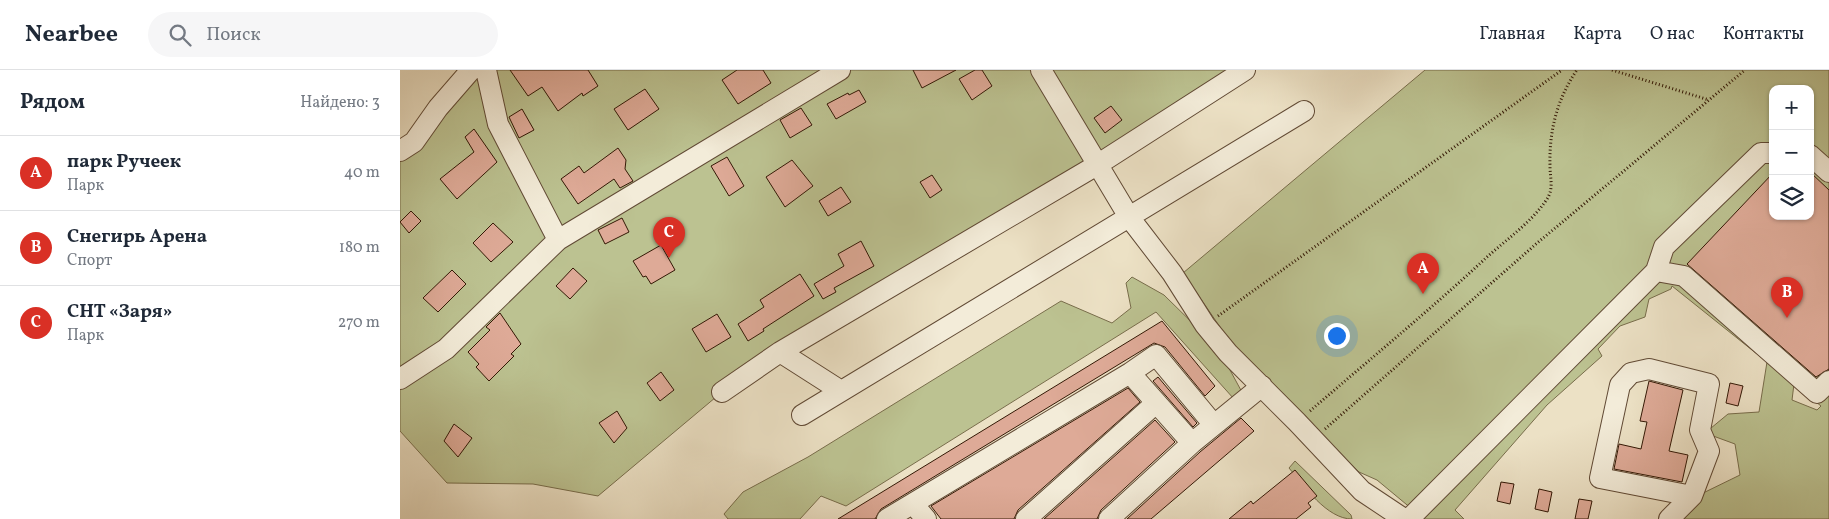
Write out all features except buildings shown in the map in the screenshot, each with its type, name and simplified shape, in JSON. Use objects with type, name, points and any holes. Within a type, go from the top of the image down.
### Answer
[{"type":"street","points":[[400,151],[414,142],[438,108],[471,70]]},
{"type":"street","points":[[486,70],[498,124],[558,240]]},
{"type":"street","points":[[400,379],[446,349],[558,240],[840,70]]},
{"type":"street","points":[[1041,70],[1129,218],[1172,273],[1205,325],[1228,353],[1314,439],[1362,491],[1404,519]]},
{"type":"street","points":[[722,392],[780,352],[1097,165],[1245,70]]},
{"type":"street","points":[[802,415],[1304,111]]},
{"type":"street","points":[[1409,519],[1656,271],[1664,247],[1761,153],[1769,153]]},
{"type":"street","points":[[1814,159],[1829,172]]},
{"type":"street","points":[[1656,271],[1684,276],[1818,393],[1829,381]]},
{"type":"street","points":[[780,352],[841,391]]},
{"type":"street","points":[[887,519],[920,512],[1156,355],[1214,425]]},
{"type":"street","points":[[1669,519],[1692,496],[1709,451],[1700,430],[1709,384],[1649,369],[1631,373],[1620,386],[1600,478],[1692,496]]},
{"type":"street","points":[[1130,373],[1192,443]]},
{"type":"street","points":[[1109,519],[1192,443],[1262,386]]},
{"type":"street","points":[[1026,519],[1156,403]]},
{"type":"path","points":[[1205,325],[1562,70]]},
{"type":"path","points":[[1297,422],[1471,272],[1537,211],[1548,198],[1552,186],[1550,166],[1554,117],[1559,100],[1577,70]]},
{"type":"path","points":[[1612,70],[1709,100]]},
{"type":"path","points":[[1314,439],[1536,244],[1745,70]]},
{"type":"green space","points":[[471,70],[1253,70],[722,392],[598,496],[533,484],[447,483],[400,431],[400,151]]},
{"type":"green space","points":[[1425,70],[1829,70],[1829,519],[1678,519],[1699,495],[1740,475],[1735,444],[1705,433],[1728,414],[1759,412],[1767,362],[1672,286],[1671,289],[1649,299],[1645,317],[1620,326],[1598,349],[1602,356],[1547,405],[1455,510],[1464,519],[1424,519],[1377,480],[1359,472],[1231,343],[1183,273]],"holes":[[[1794,384],[1821,406],[1817,410],[1792,400]]]},
{"type":"green space","points":[[1132,277],[1164,295],[1218,348],[1243,394],[1234,399],[1156,312],[846,506],[821,496],[800,519],[728,519],[724,514],[743,492],[808,457],[1061,301],[1112,323],[1131,308],[1126,283]]},
{"type":"green space","points":[[1295,461],[1351,515],[1352,519],[1334,514],[1309,492],[1289,468]]},
{"type":"place","name":"СНТ «Заря»","points":[[669,258]]},
{"type":"place","name":"парк Ручеек","points":[[1423,294]]},
{"type":"place","name":"Снегирь Арена","points":[[1787,318]]}]
